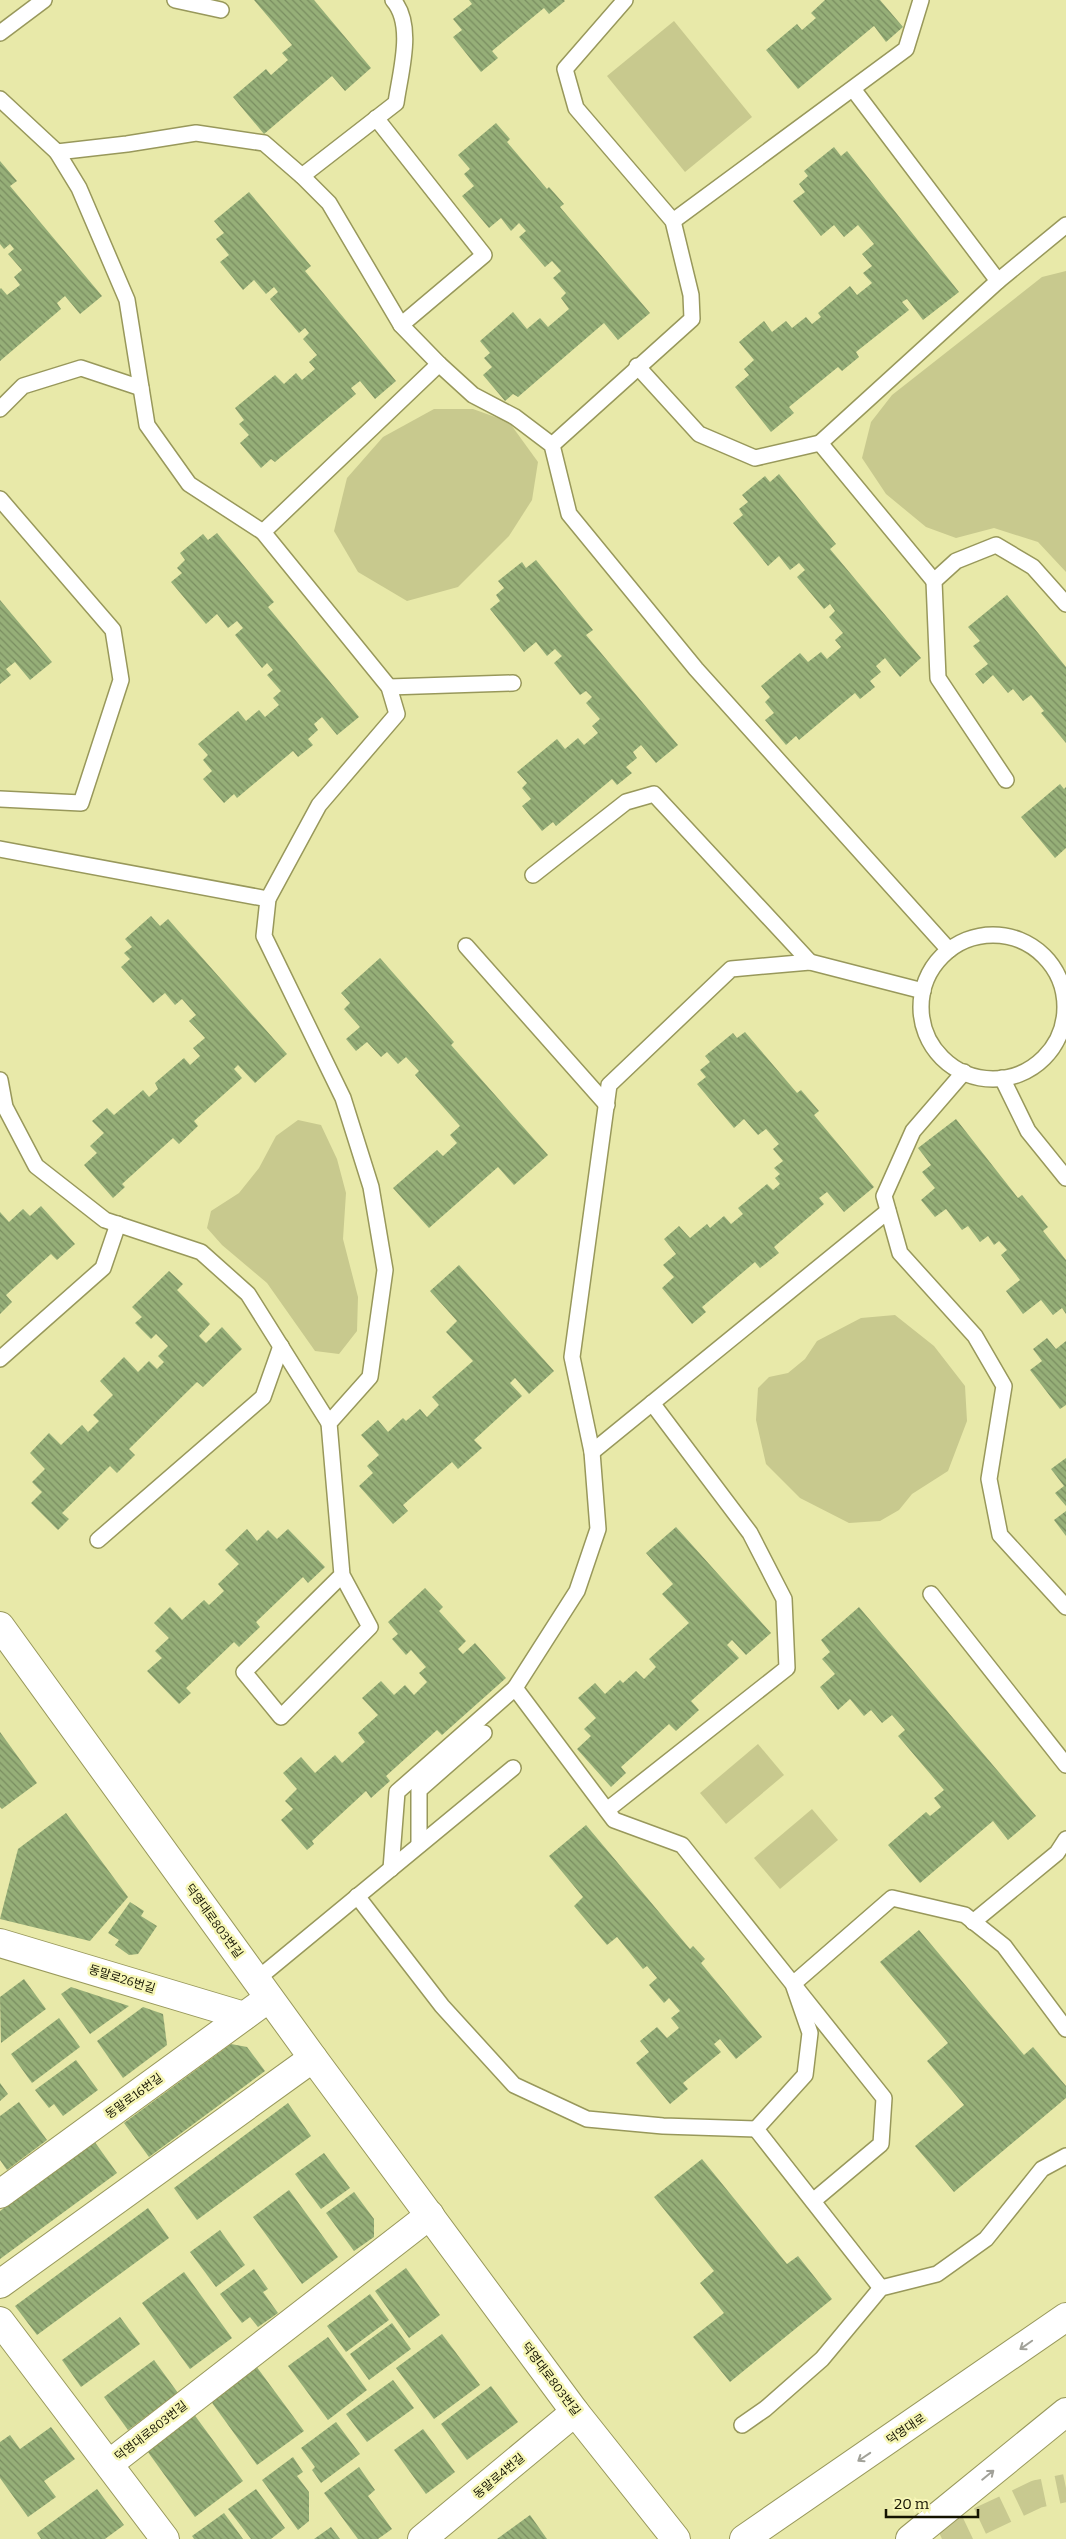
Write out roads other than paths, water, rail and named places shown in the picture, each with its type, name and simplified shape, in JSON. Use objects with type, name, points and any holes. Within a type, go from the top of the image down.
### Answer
[{"type":"street","name":"덕영대로803번길","points":[[0,1626],[262,1989],[575,2412],[676,2539]]},
{"type":"street","name":"동말로26번길","points":[[0,1943],[244,2016]]},
{"type":"street","name":"동말로16번길","points":[[0,2194],[244,2016],[262,1989]]},
{"type":"street","points":[[0,2284],[313,2058]]},
{"type":"street","name":"덕영대로803번길","points":[[109,2464],[430,2215]]},
{"type":"street","name":"덕영대로","points":[[744,2539],[1066,2317]]},
{"type":"street","points":[[0,2321],[165,2539]]},
{"type":"street","name":"동말로4번길","points":[[422,2539],[575,2412]]},
{"type":"street","points":[[910,2539],[1066,2412]]},
{"type":"lane","points":[[0,33],[44,0]]},
{"type":"lane","points":[[175,0],[221,10]]},
{"type":"lane","points":[[302,176],[396,103],[404,36],[399,7],[393,0]]},
{"type":"lane","points":[[552,445],[692,318],[692,295],[674,221],[576,108],[565,69],[626,0]]},
{"type":"lane","points":[[674,221],[906,49],[920,0]]},
{"type":"lane","points":[[853,89],[998,281]]},
{"type":"lane","points":[[0,99],[58,152],[78,188],[127,300],[147,425],[189,484],[263,532],[389,687],[397,714],[319,806],[268,899],[264,936],[343,1098],[371,1187],[385,1270],[370,1378],[329,1423]]},
{"type":"lane","points":[[376,118],[484,255],[402,325]]},
{"type":"lane","points":[[58,152],[196,133],[264,143],[302,176],[329,203],[402,325],[439,364],[474,395],[515,417],[552,445],[568,514],[696,669],[949,950]]},
{"type":"lane","points":[[637,366],[699,434],[747,455],[756,458],[820,443],[998,281],[1066,225]]},
{"type":"lane","points":[[263,532],[439,364]]},
{"type":"lane","points":[[0,409],[23,386],[81,368],[141,388]]},
{"type":"lane","points":[[820,443],[934,581],[938,678],[1006,780]]},
{"type":"lane","points":[[0,499],[113,630],[121,680],[81,802],[0,799]]},
{"type":"lane","points":[[934,581],[956,561],[996,545],[1033,568],[1066,604]]},
{"type":"lane","points":[[389,687],[513,683]]},
{"type":"lane","points":[[533,875],[626,802],[654,794],[810,962]]},
{"type":"lane","points":[[0,848],[268,899]]},
{"type":"lane","points":[[985,934],[1009,936],[1032,945],[1050,962],[1061,982],[1066,1005],[1066,1017],[1063,1028],[1052,1049],[1036,1066],[1014,1077],[991,1080],[964,1072],[948,1064],[932,1046],[923,1023],[921,999],[928,976],[942,955],[949,950],[962,942],[985,934]]},
{"type":"lane","points":[[466,946],[607,1105]]},
{"type":"lane","points":[[391,1869],[397,1792],[514,1688],[577,1591],[598,1529],[592,1452],[572,1356],[609,1085],[731,969],[810,962],[923,991]]},
{"type":"lane","points":[[964,1072],[913,1131],[884,1196],[900,1253],[975,1336],[1004,1386],[990,1479],[1000,1535],[1066,1607]]},
{"type":"lane","points":[[1002,1078],[1028,1131],[1066,1178]]},
{"type":"lane","points":[[0,1080],[3,1110],[36,1166],[105,1220],[201,1252],[248,1294],[329,1423],[342,1575],[370,1627],[281,1717],[244,1672],[342,1575]]},
{"type":"lane","points":[[592,1452],[888,1211]]},
{"type":"lane","points":[[0,1359],[103,1268],[118,1224]]},
{"type":"lane","points":[[98,1540],[264,1397],[281,1346]]},
{"type":"lane","points":[[607,1810],[787,1668],[784,1598],[750,1532],[652,1403]]},
{"type":"lane","points":[[931,1594],[1066,1765]]},
{"type":"lane","points":[[514,1688],[614,1820],[682,1845],[884,2098],[881,2144],[812,2201]]},
{"type":"lane","points":[[419,1845],[418,1790],[484,1733]]},
{"type":"lane","points":[[262,1989],[357,1896],[513,1768]]},
{"type":"lane","points":[[973,1922],[1057,1853],[1066,1839]]},
{"type":"lane","points":[[357,1896],[442,2006],[514,2085],[587,2119],[663,2126],[756,2129],[805,2075],[810,2033],[793,1984]]},
{"type":"lane","points":[[793,1984],[892,1898],[964,1915],[1004,1946],[1066,2028]]},
{"type":"lane","points":[[756,2129],[881,2288]]},
{"type":"lane","points":[[742,2425],[765,2409],[822,2359],[881,2288],[937,2274],[954,2262],[986,2239],[1042,2169],[1066,2156]]},
{"type":"tunnel","points":[[942,2539],[1037,2494],[1066,2488]]}]
